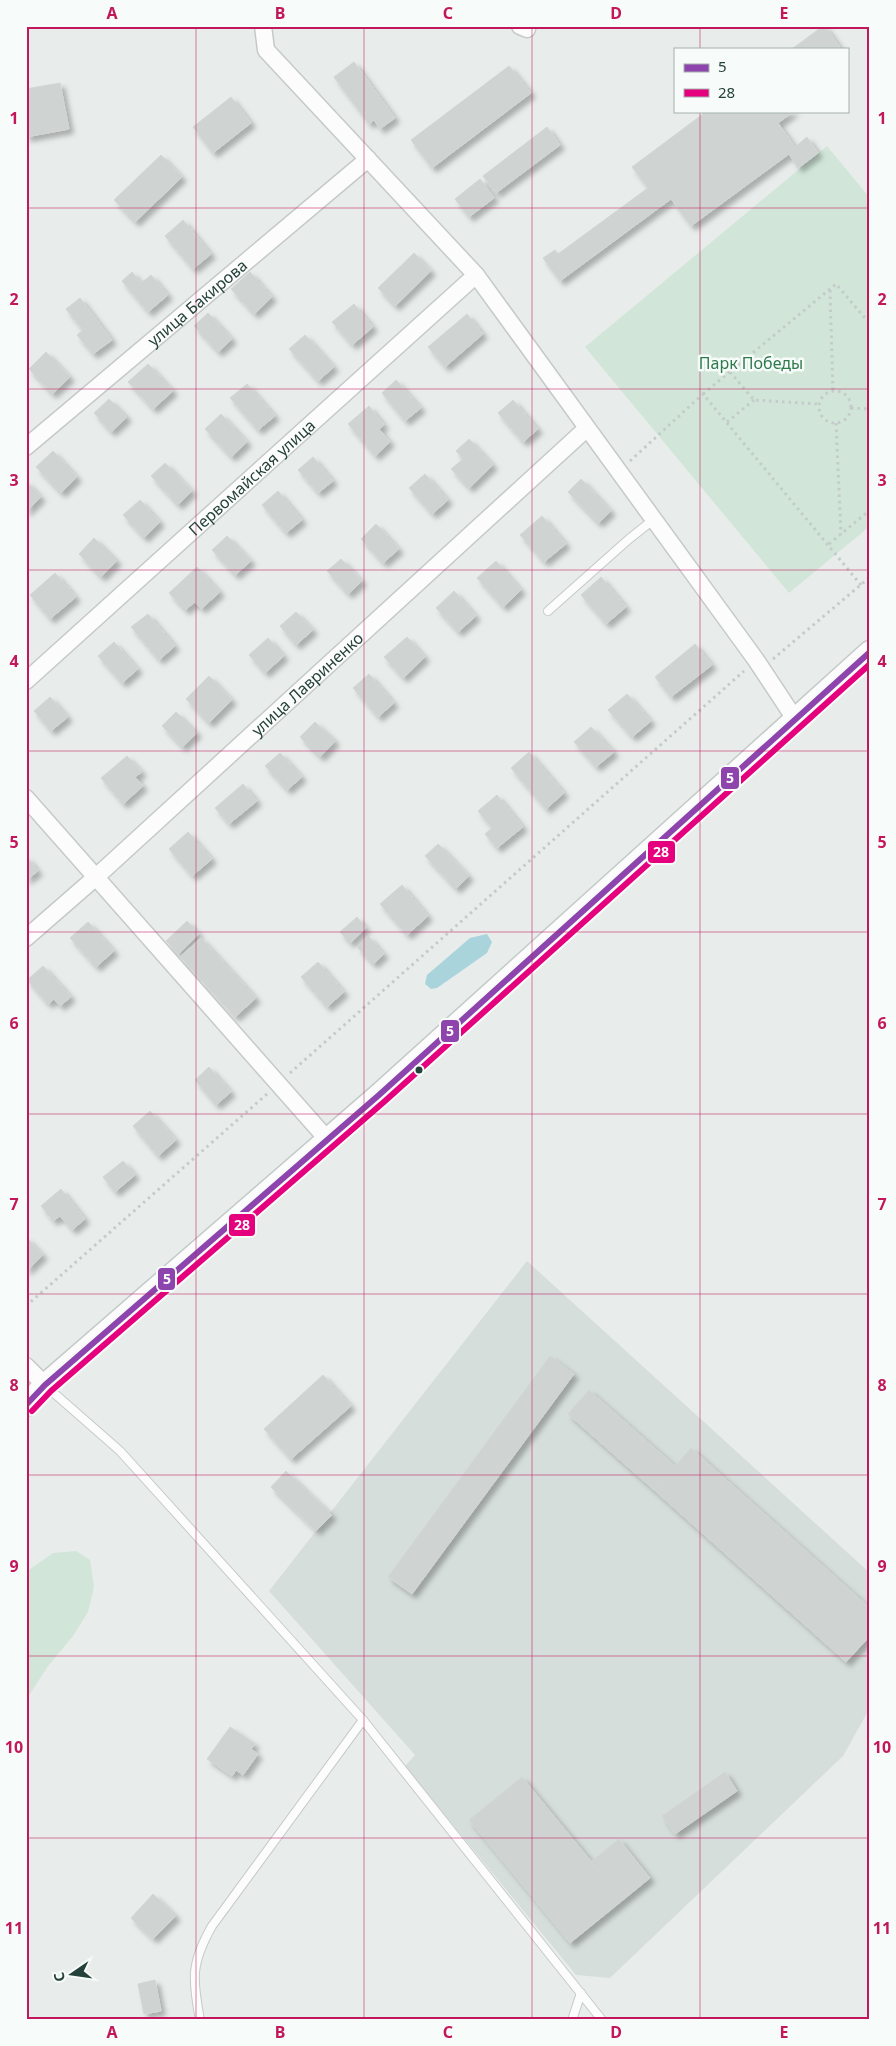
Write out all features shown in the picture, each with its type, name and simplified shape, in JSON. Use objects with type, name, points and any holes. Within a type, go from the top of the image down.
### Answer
[{"type":"main road","points":[[26,1405],[45,1385],[379,1095],[870,652]]},
{"type":"street","points":[[263,26],[266,50],[476,275],[759,665],[795,719]]},
{"type":"street","name":"улица Бакирова","points":[[26,447],[368,159]]},
{"type":"street","name":"Первомайская улица","points":[[26,681],[476,275]]},
{"type":"street","name":"улица Лавриненко","points":[[26,938],[96,877],[586,429]]},
{"type":"street","points":[[26,798],[327,1139]]},
{"type":"street","points":[[26,1366],[45,1385]]},
{"type":"lane","points":[[548,611],[653,520]]},
{"type":"lane","points":[[45,1385],[120,1451],[362,1720],[602,2020]]},
{"type":"lane","points":[[200,2020],[194,1980],[198,1950],[217,1918],[362,1720]]},
{"type":"lane","points":[[572,2020],[581,1993]]},
{"type":"path","points":[[618,472],[703,394],[836,284],[870,324]]},
{"type":"path","points":[[830,289],[833,391]]},
{"type":"path","points":[[730,372],[754,400]]},
{"type":"path","points":[[833,391],[845,395],[851,408],[846,419],[836,423],[823,418],[820,404],[825,395],[833,391]]},
{"type":"path","points":[[703,394],[829,544],[860,585]]},
{"type":"path","points":[[727,422],[754,400],[820,404]]},
{"type":"path","points":[[851,408],[870,409]]},
{"type":"path","points":[[836,423],[841,534]]},
{"type":"path","points":[[829,544],[870,510]]},
{"type":"path","points":[[26,1306],[759,665],[870,577]]},
{"type":"shaded area","points":[[527,1261],[870,1573],[870,1708],[843,1756],[610,1978],[576,1975],[405,1766],[415,1755],[269,1591]]},
{"type":"green space","name":"Парк Победы","points":[[827,146],[870,198],[870,526],[789,593],[585,347]]},
{"type":"green space","points":[[76,1551],[90,1560],[94,1587],[88,1612],[73,1636],[48,1666],[26,1700],[26,1572],[53,1553]]},
{"type":"water","points":[[487,934],[492,942],[487,953],[437,988],[431,989],[425,984],[427,975],[470,938]]},
{"type":"building","points":[[825,26],[840,48],[793,48]]},
{"type":"building","points":[[354,62],[395,118],[380,129],[374,120],[369,124],[334,77]]},
{"type":"building","points":[[509,66],[531,93],[432,168],[411,140]]},
{"type":"building","points":[[60,83],[69,129],[26,137],[26,89]]},
{"type":"building","points":[[231,97],[251,123],[213,153],[193,127]]},
{"type":"building","points":[[706,112],[793,112],[778,123],[795,147],[807,137],[818,153],[798,168],[789,154],[691,226],[671,199],[560,281],[543,258],[555,250],[558,254],[648,188],[632,167]]},
{"type":"building","points":[[547,127],[560,145],[496,193],[483,176]]},
{"type":"building","points":[[161,155],[182,177],[135,222],[114,200]]},
{"type":"building","points":[[480,179],[494,198],[469,217],[455,199]]},
{"type":"building","points":[[183,220],[211,254],[193,269],[165,236]]},
{"type":"building","points":[[414,253],[431,271],[395,306],[378,288]]},
{"type":"building","points":[[132,272],[141,283],[151,275],[168,295],[148,312],[122,281]]},
{"type":"building","points":[[250,272],[272,297],[254,314],[231,289]]},
{"type":"building","points":[[80,298],[112,340],[93,354],[77,335],[83,330],[66,309]]},
{"type":"building","points":[[354,304],[373,327],[352,345],[332,322]]},
{"type":"building","points":[[208,313],[232,339],[218,352],[194,326]]},
{"type":"building","points":[[467,314],[483,334],[445,367],[428,347]]},
{"type":"building","points":[[305,335],[334,367],[318,381],[289,349]]},
{"type":"building","points":[[46,352],[70,377],[52,394],[29,369]]},
{"type":"building","points":[[148,364],[173,391],[153,409],[128,382]]},
{"type":"building","points":[[396,380],[421,408],[405,421],[382,393]]},
{"type":"building","points":[[247,384],[275,416],[258,430],[230,398]]},
{"type":"building","points":[[109,399],[127,417],[111,432],[94,413]]},
{"type":"building","points":[[513,400],[538,429],[523,442],[498,413]]},
{"type":"building","points":[[369,406],[384,425],[379,429],[390,442],[375,456],[348,424]]},
{"type":"building","points":[[221,414],[247,442],[231,457],[205,429]]},
{"type":"building","points":[[469,439],[493,465],[469,488],[451,469],[463,459],[456,451]]},
{"type":"building","points":[[53,451],[77,477],[61,493],[36,467]]},
{"type":"building","points":[[313,457],[333,481],[318,493],[298,470]]},
{"type":"building","points":[[165,463],[192,491],[178,505],[151,476]]},
{"type":"building","points":[[425,474],[448,500],[432,514],[409,488]]},
{"type":"building","points":[[581,479],[611,511],[598,523],[568,492]]},
{"type":"building","points":[[26,481],[41,497],[26,512]]},
{"type":"building","points":[[278,491],[302,520],[286,533],[262,505]]},
{"type":"building","points":[[140,500],[160,522],[144,538],[123,515]]},
{"type":"building","points":[[542,516],[566,544],[544,562],[520,535]]},
{"type":"building","points":[[376,524],[399,549],[383,563],[361,539]]},
{"type":"building","points":[[227,536],[251,561],[235,575],[212,550]]},
{"type":"building","points":[[94,538],[117,561],[101,577],[79,554]]},
{"type":"building","points":[[341,559],[362,581],[348,594],[327,571]]},
{"type":"building","points":[[496,561],[521,590],[503,607],[477,578]]},
{"type":"building","points":[[197,567],[220,592],[201,609],[195,602],[185,610],[169,593]]},
{"type":"building","points":[[55,573],[76,597],[50,619],[30,595]]},
{"type":"building","points":[[601,577],[626,607],[606,624],[581,595]]},
{"type":"building","points":[[454,591],[476,616],[458,632],[436,608]]},
{"type":"building","points":[[296,612],[313,630],[296,645],[280,626]]},
{"type":"building","points":[[148,614],[175,646],[159,660],[131,627]]},
{"type":"building","points":[[407,637],[425,657],[403,678],[384,657]]},
{"type":"building","points":[[268,638],[284,656],[265,673],[249,655]]},
{"type":"building","points":[[114,642],[138,669],[122,683],[98,656]]},
{"type":"building","points":[[695,644],[712,665],[671,697],[655,677]]},
{"type":"building","points":[[369,674],[394,703],[378,717],[353,688]]},
{"type":"building","points":[[209,676],[232,700],[209,723],[186,699]]},
{"type":"building","points":[[627,694],[651,721],[632,737],[608,710]]},
{"type":"building","points":[[50,697],[68,717],[51,731],[34,711]]},
{"type":"building","points":[[176,712],[197,733],[182,747],[162,726]]},
{"type":"building","points":[[315,722],[335,741],[320,757],[300,737]]},
{"type":"building","points":[[591,727],[614,752],[596,767],[574,742]]},
{"type":"building","points":[[529,752],[564,793],[546,809],[511,768]]},
{"type":"building","points":[[280,753],[302,777],[287,790],[265,766]]},
{"type":"building","points":[[127,756],[142,772],[135,777],[143,786],[123,804],[101,778]]},
{"type":"building","points":[[243,784],[257,801],[229,824],[215,808]]},
{"type":"building","points":[[497,795],[523,827],[497,848],[485,834],[492,828],[478,811]]},
{"type":"building","points":[[188,832],[212,859],[192,876],[169,849]]},
{"type":"building","points":[[438,844],[469,876],[456,889],[425,856]]},
{"type":"building","points":[[26,856],[38,871],[26,880]]},
{"type":"building","points":[[402,885],[428,916],[407,935],[380,904]]},
{"type":"building","points":[[357,917],[366,928],[350,943],[340,932]]},
{"type":"building","points":[[187,921],[199,934],[178,954],[166,941]]},
{"type":"building","points":[[88,922],[114,951],[96,967],[70,938]]},
{"type":"building","points":[[368,936],[384,954],[373,964],[357,947]]},
{"type":"building","points":[[201,938],[256,998],[235,1017],[180,957]]},
{"type":"building","points":[[318,962],[344,992],[327,1007],[301,977]]},
{"type":"building","points":[[43,966],[71,997],[60,1006],[54,999],[48,1004],[27,980]]},
{"type":"building","points":[[209,1067],[231,1092],[216,1105],[195,1080]]},
{"type":"building","points":[[150,1111],[176,1140],[158,1156],[133,1126]]},
{"type":"building","points":[[123,1161],[135,1175],[115,1192],[103,1177]]},
{"type":"building","points":[[61,1189],[85,1219],[72,1230],[60,1216],[53,1221],[41,1206]]},
{"type":"building","points":[[26,1237],[43,1255],[26,1271]]},
{"type":"building","points":[[550,1356],[574,1374],[412,1594],[388,1577]]},
{"type":"building","points":[[323,1375],[351,1406],[291,1459],[264,1429]]},
{"type":"building","points":[[589,1390],[675,1466],[654,1490],[568,1414]]},
{"type":"building","points":[[691,1448],[870,1608],[870,1636],[846,1662],[654,1490]]},
{"type":"building","points":[[286,1471],[332,1515],[316,1531],[271,1487]]},
{"type":"building","points":[[230,1727],[255,1744],[251,1749],[258,1754],[243,1775],[236,1770],[232,1776],[207,1759]]},
{"type":"building","points":[[725,1772],[737,1791],[675,1834],[662,1816]]},
{"type":"building","points":[[522,1777],[623,1900],[570,1943],[469,1820]]},
{"type":"building","points":[[619,1839],[650,1878],[623,1900],[591,1862]]},
{"type":"building","points":[[153,1894],[176,1916],[153,1939],[131,1918]]},
{"type":"building","points":[[155,1980],[161,2011],[144,2014],[138,1984]]},
{"type":"transit line","name":"5","points":[[26,1405],[45,1385],[379,1095],[870,652]]},
{"type":"transit line","name":"28","points":[[32,1411],[51,1391],[385,1101],[870,664]]}]
